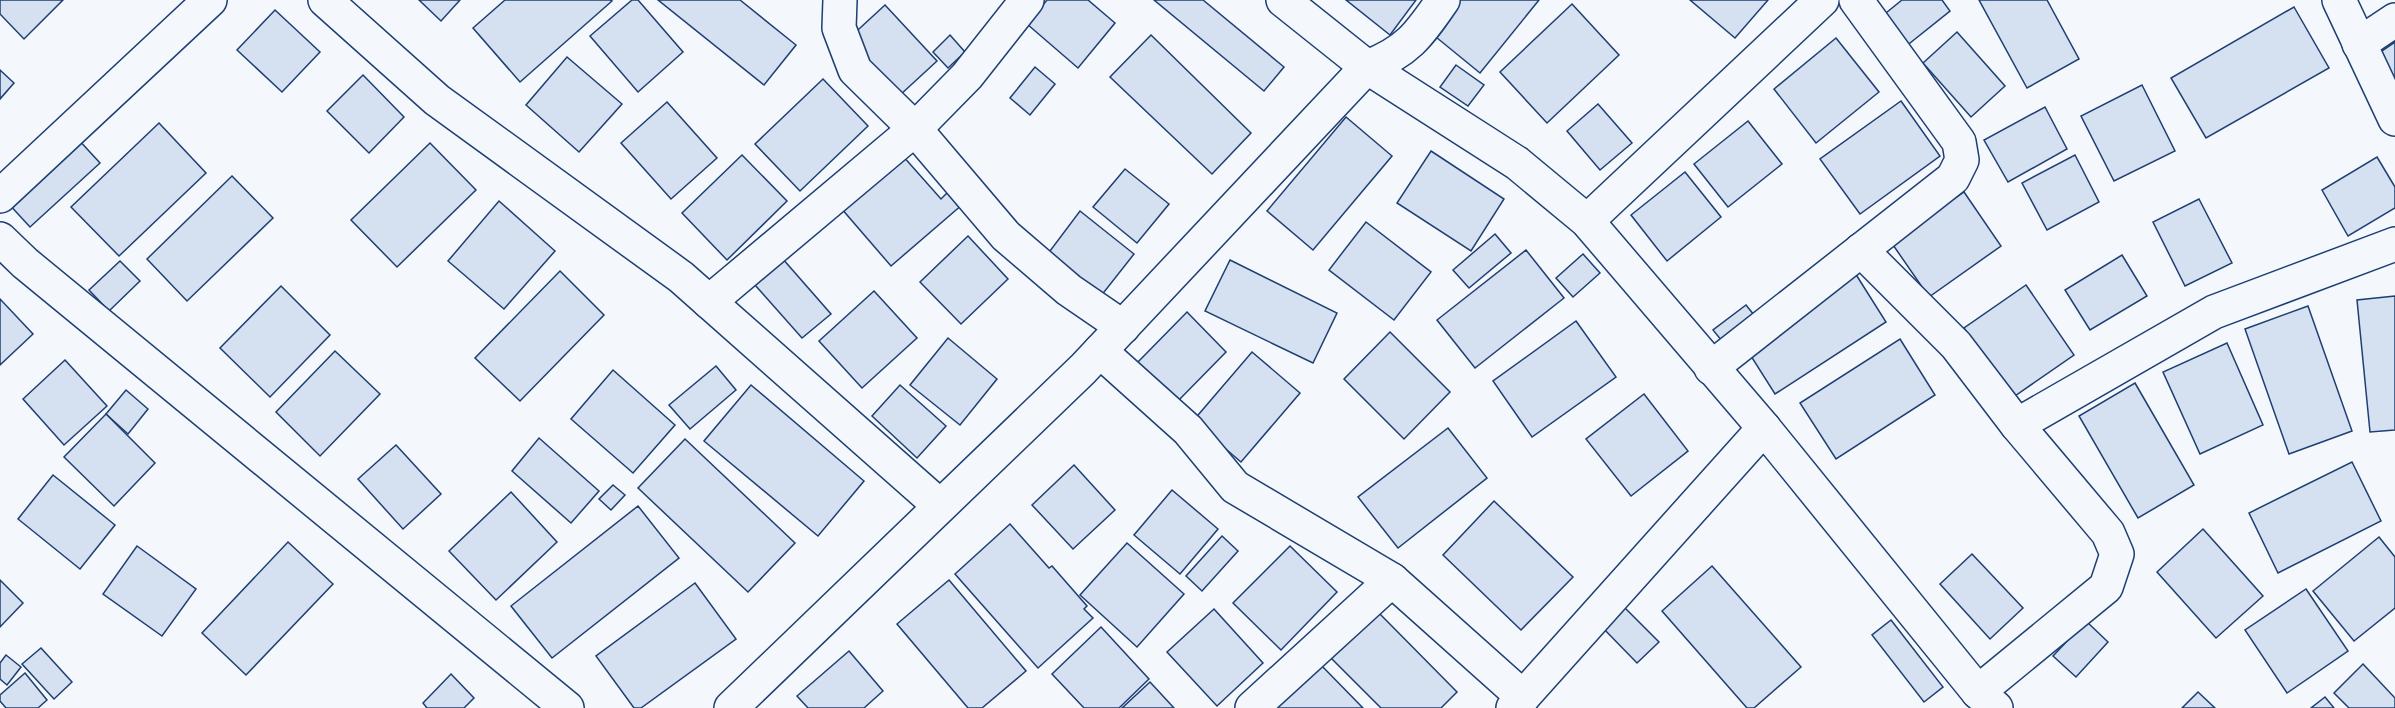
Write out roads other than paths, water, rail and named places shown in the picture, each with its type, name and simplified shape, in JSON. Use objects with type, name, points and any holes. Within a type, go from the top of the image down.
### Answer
[{"type":"street","points":[[0,196],[210,0]]},
{"type":"street","points":[[840,0],[839,28],[855,70],[915,129],[1006,236],[1070,290],[1123,327]]},
{"type":"street","points":[[709,302],[915,129],[967,76],[1027,0]]},
{"type":"street","points":[[1283,0],[1366,67],[1517,163],[1587,221],[1764,428],[1987,700],[2106,587],[2117,554],[2108,533],[2017,425],[1956,345],[1862,250]]},
{"type":"street","points":[[731,708],[1100,351],[1366,67],[1389,59],[1419,36],[1443,0]]},
{"type":"street","points":[[1587,221],[1822,0]]},
{"type":"street","points":[[1711,368],[1953,178],[1962,160],[1959,142],[1856,0]]},
{"type":"street","points":[[2339,0],[2395,119]]},
{"type":"street","points":[[334,3],[437,100],[681,277],[940,506]]},
{"type":"street","points":[[2359,44],[2395,20]]},
{"type":"street","points":[[0,239],[25,263],[567,708]]},
{"type":"street","points":[[2017,425],[2214,312],[2395,244]]},
{"type":"street","points":[[1100,351],[1188,430],[1235,487],[1392,580],[1518,702],[1764,428]]},
{"type":"street","points":[[1252,708],[1392,580]]}]
